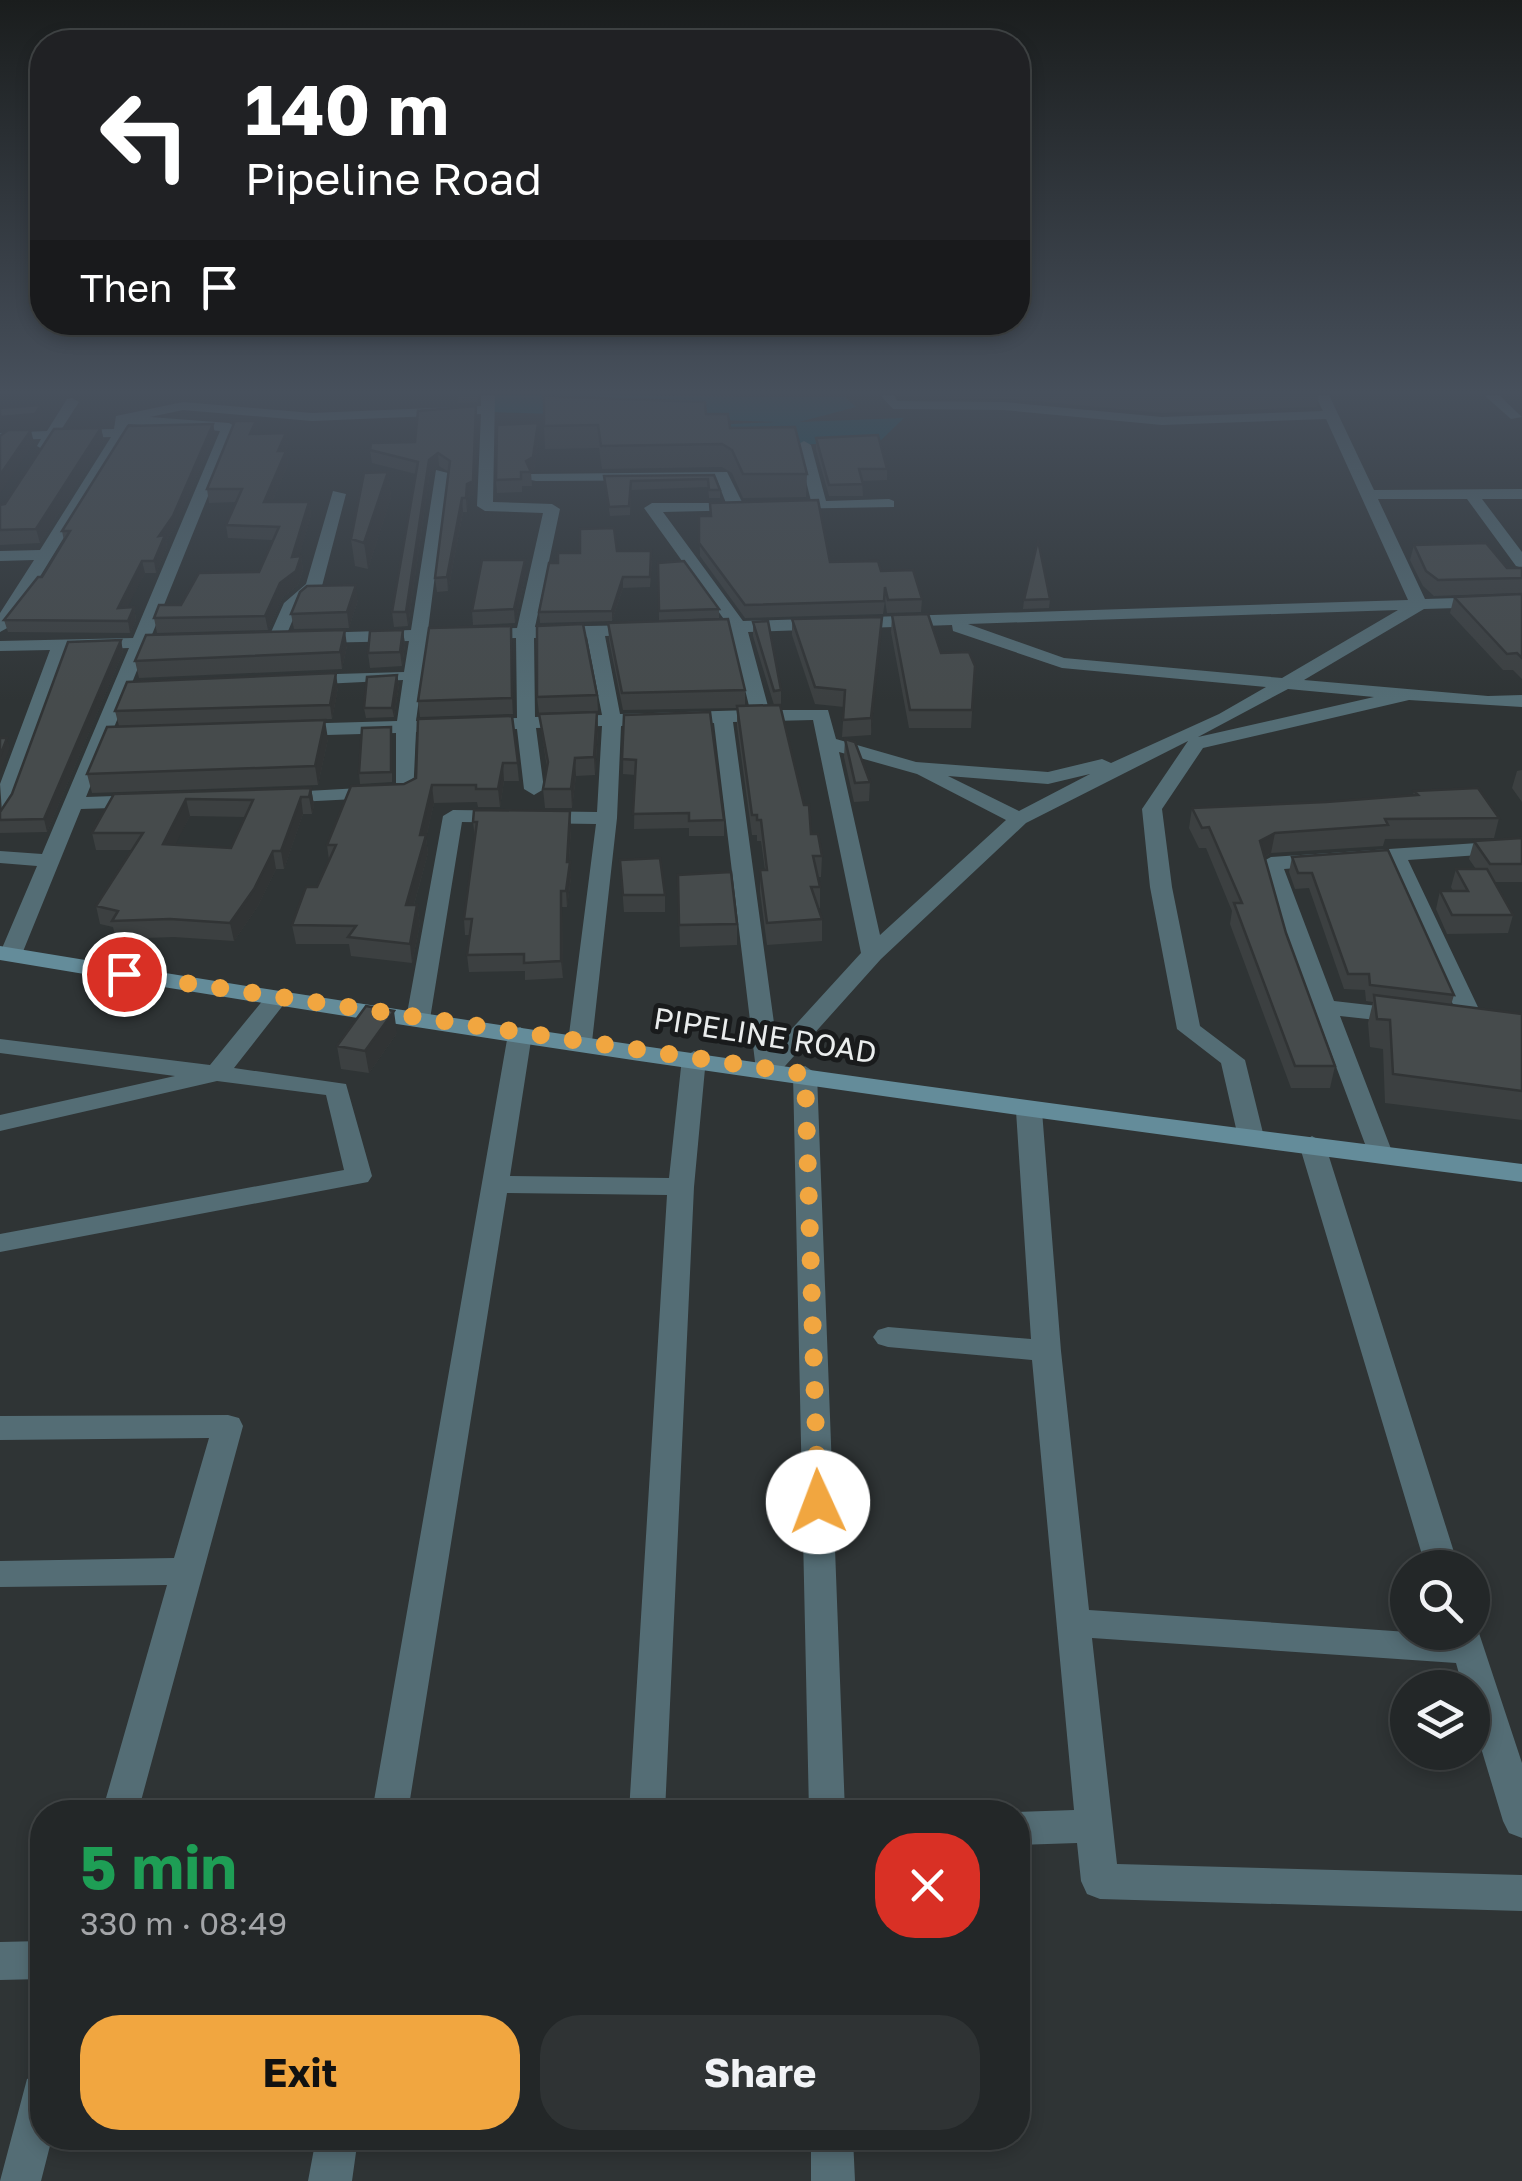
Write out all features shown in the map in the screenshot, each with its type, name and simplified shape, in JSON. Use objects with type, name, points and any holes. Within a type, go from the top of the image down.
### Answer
[{"type":"main road","name":"PIPELINE ROAD","points":[[5,954],[276,999],[1029,1110],[1522,1173]]},
{"type":"street","points":[[0,626],[79,497]]},
{"type":"street","points":[[5,954],[132,687],[140,643],[200,497]]},
{"type":"street","points":[[277,639],[292,603],[314,586],[337,497]]},
{"type":"street","points":[[250,798],[406,792],[406,726],[438,497]]},
{"type":"street","points":[[485,497],[485,506],[552,510],[525,632],[526,723],[534,789]]},
{"type":"street","points":[[732,497],[736,507]]},
{"type":"street","points":[[818,497],[820,506]]},
{"type":"street","points":[[1369,497],[1419,605]]},
{"type":"street","points":[[1473,497],[1522,563]]},
{"type":"street","points":[[761,716],[738,627],[652,508],[889,504]]},
{"type":"street","points":[[0,556],[45,555]]},
{"type":"street","points":[[258,640],[945,622],[1522,600]]},
{"type":"street","points":[[1502,602],[1522,622]]},
{"type":"street","points":[[768,1070],[874,954],[1020,820],[1139,756],[1226,718],[1419,605]]},
{"type":"street","points":[[945,622],[1062,663],[1488,702],[1522,700]]},
{"type":"street","points":[[580,1042],[607,818],[612,720],[594,632]]},
{"type":"street","points":[[0,646],[199,641]]},
{"type":"street","points":[[2,806],[61,645]]},
{"type":"street","points":[[277,681],[413,675]]},
{"type":"street","points":[[914,768],[1048,778],[1408,694]]},
{"type":"street","points":[[273,730],[821,714],[874,954]]},
{"type":"street","points":[[723,717],[768,1070]]},
{"type":"street","points":[[827,742],[914,768],[1020,820]]},
{"type":"street","points":[[1197,743],[1152,809],[1162,887],[1189,1028],[1232,1060],[1250,1137]]},
{"type":"street","points":[[74,803],[172,800]]},
{"type":"street","points":[[418,1020],[453,816],[607,818]]},
{"type":"street","points":[[1380,1154],[1272,863],[1522,846]]},
{"type":"street","points":[[1395,855],[1474,1024]]},
{"type":"street","points":[[0,858],[50,861]]},
{"type":"street","points":[[0,1123],[216,1074],[276,999]]},
{"type":"street","points":[[1325,1007],[1506,1027]]},
{"type":"street","points":[[392,1800],[520,1034]]},
{"type":"street","points":[[0,1046],[337,1090],[359,1176],[0,1243]]},
{"type":"street","points":[[648,1800],[681,1186],[694,1058]]},
{"type":"street","points":[[805,1074],[827,1800]]},
{"type":"street","points":[[1029,1110],[1046,1350],[1100,1880],[1522,1894]]},
{"type":"street","points":[[1312,1144],[1438,1550]]},
{"type":"street","points":[[492,1184],[681,1186]]},
{"type":"street","points":[[888,1337],[1046,1350]]},
{"type":"street","points":[[0,1428],[228,1426],[123,1800]]},
{"type":"street","points":[[0,1574],[187,1571]]},
{"type":"street","points":[[1074,1623],[1390,1638]]},
{"type":"street","points":[[1469,1650],[1522,1820]]},
{"type":"street","points":[[1030,1828],[1094,1826]]},
{"type":"street","points":[[0,1961],[30,1960]]},
{"type":"street","points":[[19,2181],[30,2139]]},
{"type":"street","points":[[330,2181],[336,2150]]},
{"type":"street","points":[[832,2150],[833,2181]]},
{"type":"building","points":[[10,497],[57,497],[36,529],[0,530],[0,505]]},
{"type":"building","points":[[84,497],[181,497],[159,536],[165,535],[154,561],[142,561],[118,608],[134,607],[128,621],[4,620],[42,577],[70,531],[62,531]]},
{"type":"building","points":[[239,497],[266,497],[264,502],[309,502],[292,557],[301,556],[296,571],[280,583],[265,616],[154,618],[159,605],[181,605],[199,573],[259,572],[279,527],[226,525]]},
{"type":"building","points":[[359,497],[380,497],[364,543],[351,539]]},
{"type":"building","points":[[412,497],[423,497],[406,612],[392,612]]},
{"type":"building","points":[[445,497],[466,497],[462,498],[447,577],[435,578]]},
{"type":"building","points":[[607,497],[630,497],[629,506],[609,507]]},
{"type":"building","points":[[818,500],[830,562],[878,561],[881,571],[913,570],[922,599],[888,600],[885,587],[884,601],[745,605],[699,543],[699,516],[711,516],[710,503]]},
{"type":"building","points":[[614,528],[617,551],[651,551],[650,577],[623,577],[612,611],[539,612],[549,563],[558,563],[558,553],[580,553],[580,529]]},
{"type":"building","points":[[1038,540],[1050,599],[1024,600]]},
{"type":"building","points":[[1486,543],[1507,568],[1522,568],[1522,578],[1438,580],[1426,571],[1414,545]]},
{"type":"building","points":[[482,560],[525,560],[514,609],[472,611]]},
{"type":"building","points":[[684,561],[719,609],[659,611],[658,563]]},
{"type":"building","points":[[356,585],[347,612],[291,614],[300,592],[307,586]]},
{"type":"building","points":[[1522,594],[1522,658],[1517,653],[1507,654],[1454,597]]},
{"type":"building","points":[[928,614],[941,653],[969,652],[975,666],[972,710],[910,710],[892,615]]},
{"type":"building","points":[[882,617],[871,718],[843,720],[845,690],[815,687],[792,619]]},
{"type":"building","points":[[728,619],[745,690],[622,693],[608,623]]},
{"type":"building","points":[[768,621],[781,690],[774,691],[753,622]]},
{"type":"building","points":[[583,624],[597,695],[537,697],[537,626]]},
{"type":"building","points":[[511,626],[512,698],[418,701],[429,628]]},
{"type":"building","points":[[345,630],[340,652],[135,661],[146,635]]},
{"type":"building","points":[[403,630],[400,652],[368,653],[370,631]]},
{"type":"building","points":[[121,640],[44,819],[0,820],[68,642]]},
{"type":"building","points":[[336,673],[330,705],[115,711],[127,682]]},
{"type":"building","points":[[397,675],[392,708],[364,708],[367,677]]},
{"type":"building","points":[[780,705],[804,805],[809,805],[811,834],[818,834],[822,856],[813,856],[820,887],[811,887],[822,919],[767,923],[760,870],[767,870],[761,820],[752,815],[737,706]]},
{"type":"building","points":[[597,712],[594,757],[575,758],[571,789],[543,789],[548,762],[539,714]]},
{"type":"building","points":[[710,712],[724,820],[689,821],[689,813],[633,814],[636,760],[622,759],[624,715]]},
{"type":"building","points":[[512,716],[518,763],[503,763],[498,789],[432,785],[420,835],[426,835],[406,905],[417,905],[410,944],[348,937],[356,926],[292,925],[306,887],[317,887],[336,845],[327,845],[351,786],[404,784],[416,778],[418,719]]},
{"type":"building","points":[[325,720],[315,766],[87,774],[107,727]]},
{"type":"building","points":[[391,727],[391,772],[359,773],[362,728]]},
{"type":"building","points":[[0,738],[7,738],[0,756]]},
{"type":"building","points":[[845,739],[855,742],[870,782],[855,783]]},
{"type":"building","points":[[311,788],[309,797],[301,797],[281,851],[273,851],[254,889],[230,923],[112,921],[118,911],[96,906],[143,833],[92,833],[114,794]],"holes":[[[186,799],[253,800],[231,848],[163,844]]]},
{"type":"building","points":[[1478,788],[1499,818],[1385,819],[1388,825],[1275,833],[1260,841],[1286,933],[1335,1066],[1295,1066],[1234,903],[1242,903],[1209,827],[1202,828],[1192,808],[1326,802]]},
{"type":"building","points":[[474,810],[570,811],[570,862],[566,891],[561,891],[561,961],[524,963],[524,954],[467,955],[472,919],[464,919],[477,822],[473,822]]},
{"type":"building","points":[[1522,838],[1522,864],[1490,864],[1474,841]]},
{"type":"building","points":[[1388,850],[1454,995],[1370,985],[1369,974],[1348,974],[1312,873],[1298,873],[1292,857]]},
{"type":"building","points":[[660,858],[665,895],[623,895],[620,860]]},
{"type":"building","points":[[1456,869],[1487,869],[1513,915],[1452,915],[1440,891],[1468,891]]},
{"type":"building","points":[[731,872],[737,924],[679,925],[678,875]]},
{"type":"building","points":[[1374,995],[1522,1014],[1522,1091],[1393,1074],[1390,1020],[1377,1019]]},
{"type":"building","points":[[366,1006],[394,1011],[365,1051],[337,1046]]},
{"type":"route","points":[[124,974],[805,1074],[818,1502]]}]
